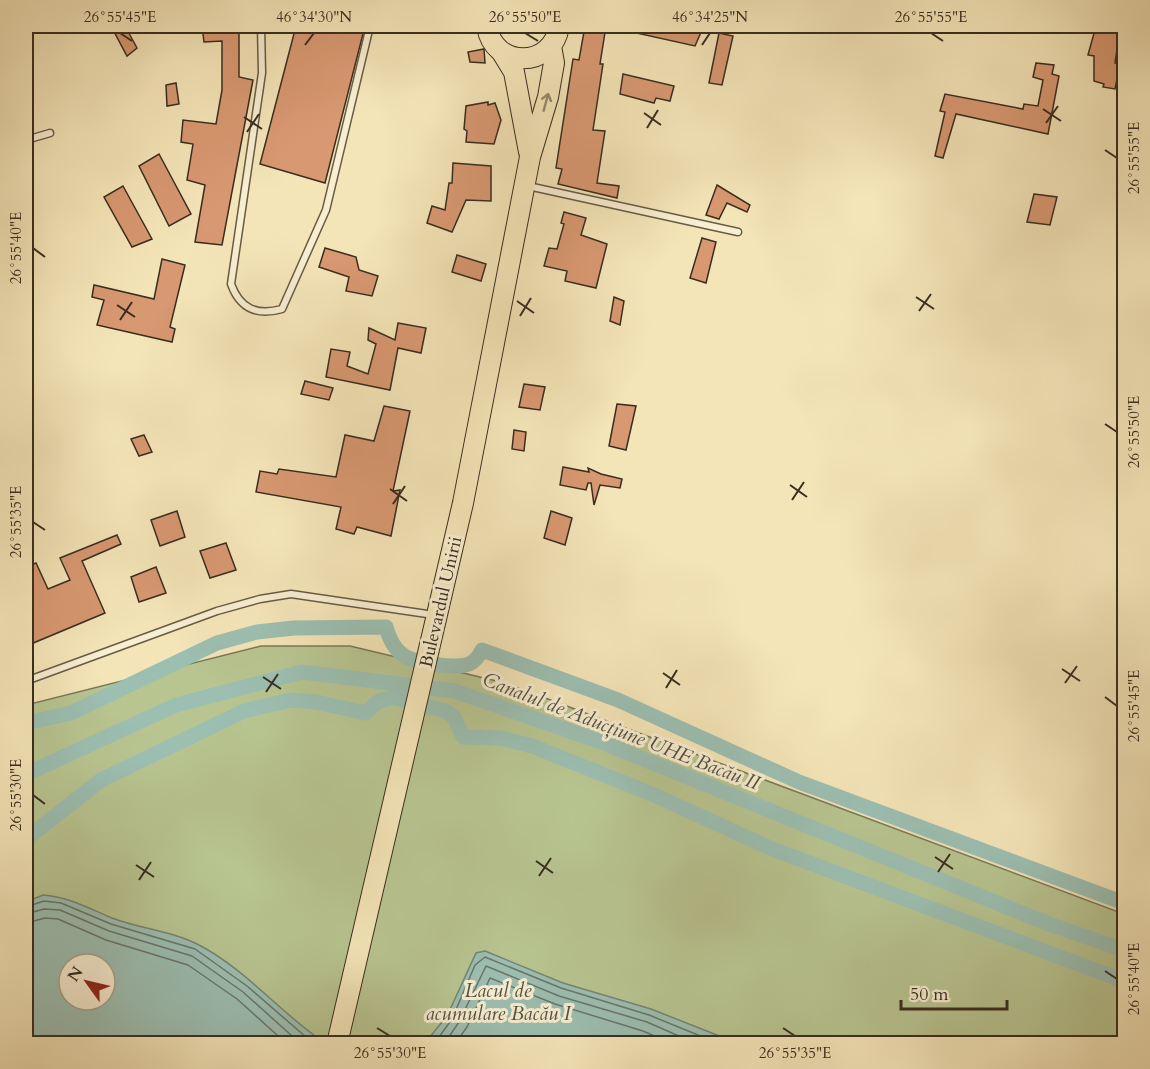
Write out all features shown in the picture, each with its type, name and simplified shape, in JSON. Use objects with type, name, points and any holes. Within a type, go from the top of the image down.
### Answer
[{"type":"main road","name":"Bulevardul Unirii","points":[[487,26],[490,38],[514,72],[530,157]]},
{"type":"main road","points":[[503,54],[523,60],[534,58],[551,46],[559,26]]},
{"type":"main road","name":"Bulevardul Unirii","points":[[337,1044],[463,503],[530,157],[548,97],[554,63],[551,46]]},
{"type":"lane","points":[[261,26],[262,74],[231,284],[237,300],[251,309],[267,313],[282,309],[326,210],[370,26]]},
{"type":"lane","points":[[26,140],[50,133]]},
{"type":"lane","points":[[525,185],[738,232]]},
{"type":"lane","points":[[26,681],[260,598],[291,594],[438,615]]},
{"type":"green space","points":[[261,646],[350,646],[505,683],[1124,914],[1124,1043],[26,1044],[26,705]]},
{"type":"water","points":[[43,895],[78,903],[123,922],[178,936],[199,945],[233,967],[325,1043],[26,1043],[26,902]]},
{"type":"water","name":"Lacul de acumulare Bacău I","points":[[485,951],[563,983],[651,1009],[737,1043],[425,1043],[447,1016],[476,953]]},
{"type":"building","points":[[111,26],[125,26],[137,48],[127,56]]},
{"type":"building","points":[[202,26],[239,26],[239,77],[253,80],[222,245],[195,242],[205,185],[187,180],[193,144],[181,142],[183,120],[216,124],[222,90],[222,41],[204,42]]},
{"type":"building","points":[[296,26],[365,26],[325,183],[260,164]]},
{"type":"building","points":[[585,26],[606,26],[593,130],[605,131],[597,183],[619,186],[617,198],[558,184],[562,169],[556,168],[573,59],[579,60]]},
{"type":"building","points":[[624,26],[680,26],[702,30],[695,46],[623,30]]},
{"type":"building","points":[[1096,26],[1120,29],[1115,63],[1120,64],[1115,89],[1103,87],[1104,84],[1094,81],[1094,56],[1088,55]]},
{"type":"building","points":[[719,33],[733,36],[722,85],[709,83]]},
{"type":"building","points":[[484,49],[485,63],[470,62],[468,52]]},
{"type":"building","points":[[1036,63],[1054,65],[1052,74],[1059,76],[1048,134],[956,114],[943,158],[935,156],[945,112],[940,111],[945,94],[1023,109],[1024,104],[1038,106],[1043,80],[1033,77]]},
{"type":"building","points":[[623,74],[674,86],[670,101],[656,98],[654,103],[620,94]]},
{"type":"building","points":[[176,83],[179,104],[167,106],[166,85]]},
{"type":"building","points":[[488,102],[488,105],[495,103],[501,120],[494,144],[466,142],[467,131],[464,129],[466,106]]},
{"type":"building","points":[[159,154],[191,214],[169,226],[139,166]]},
{"type":"building","points":[[453,163],[491,166],[491,201],[466,200],[452,232],[427,223],[432,206],[445,210],[449,183],[452,183]]},
{"type":"building","points":[[717,185],[750,205],[747,212],[727,203],[719,219],[706,215]]},
{"type":"building","points":[[123,186],[152,239],[132,247],[104,197]]},
{"type":"building","points":[[1034,194],[1057,197],[1050,225],[1027,222]]},
{"type":"building","points":[[564,212],[586,218],[581,235],[607,244],[596,288],[565,281],[567,271],[544,266],[549,248],[557,249],[564,224],[561,223]]},
{"type":"building","points":[[702,238],[716,242],[706,283],[690,278]]},
{"type":"building","points":[[325,248],[356,257],[359,270],[378,276],[372,296],[346,291],[349,277],[319,267]]},
{"type":"building","points":[[457,255],[486,264],[481,281],[452,272]]},
{"type":"building","points":[[162,259],[185,265],[170,327],[175,329],[172,342],[97,325],[104,300],[92,297],[94,285],[154,299]]},
{"type":"building","points":[[614,297],[624,301],[620,325],[610,321]]},
{"type":"building","points":[[398,323],[426,328],[421,353],[398,348],[390,390],[326,377],[331,349],[350,352],[347,366],[368,374],[376,344],[368,340],[369,328],[395,340]]},
{"type":"building","points":[[305,381],[333,388],[329,400],[301,394]]},
{"type":"building","points":[[524,384],[545,387],[540,410],[519,407]]},
{"type":"building","points":[[617,404],[636,406],[626,450],[609,446]]},
{"type":"building","points":[[384,406],[410,411],[393,491],[400,490],[391,536],[357,527],[354,534],[336,529],[341,507],[256,492],[260,471],[277,474],[279,469],[336,477],[345,435],[374,441]]},
{"type":"building","points":[[514,430],[526,432],[524,451],[512,449]]},
{"type":"building","points":[[144,435],[152,452],[139,456],[131,439]]},
{"type":"building","points":[[563,467],[589,472],[588,468],[622,479],[620,488],[600,485],[594,505],[591,483],[588,483],[586,490],[560,485]]},
{"type":"building","points":[[177,511],[185,537],[160,546],[151,520]]},
{"type":"building","points":[[551,511],[572,518],[565,545],[544,538]]},
{"type":"building","points":[[117,535],[121,544],[82,561],[105,613],[26,646],[26,567],[36,563],[48,589],[70,580],[60,558]]},
{"type":"building","points":[[226,543],[236,570],[210,578],[200,551]]},
{"type":"building","points":[[156,567],[166,593],[139,602],[131,577]]},
{"type":"waterway","points":[[26,723],[71,713],[217,643],[257,632],[294,628],[386,627],[394,646],[409,658],[455,666],[469,664],[482,650],[618,700],[799,782],[1124,903]]},
{"type":"waterway","name":"Canalul de Aducțiune UHE Bacău II","points":[[26,774],[176,705],[302,672],[455,691],[601,742],[1049,924],[1124,950]]},
{"type":"waterway","points":[[26,839],[101,780],[244,711],[291,700],[316,702],[365,713],[379,701],[393,697],[445,711],[454,717],[463,737],[501,738],[532,746],[652,794],[770,848],[1124,981]]}]
